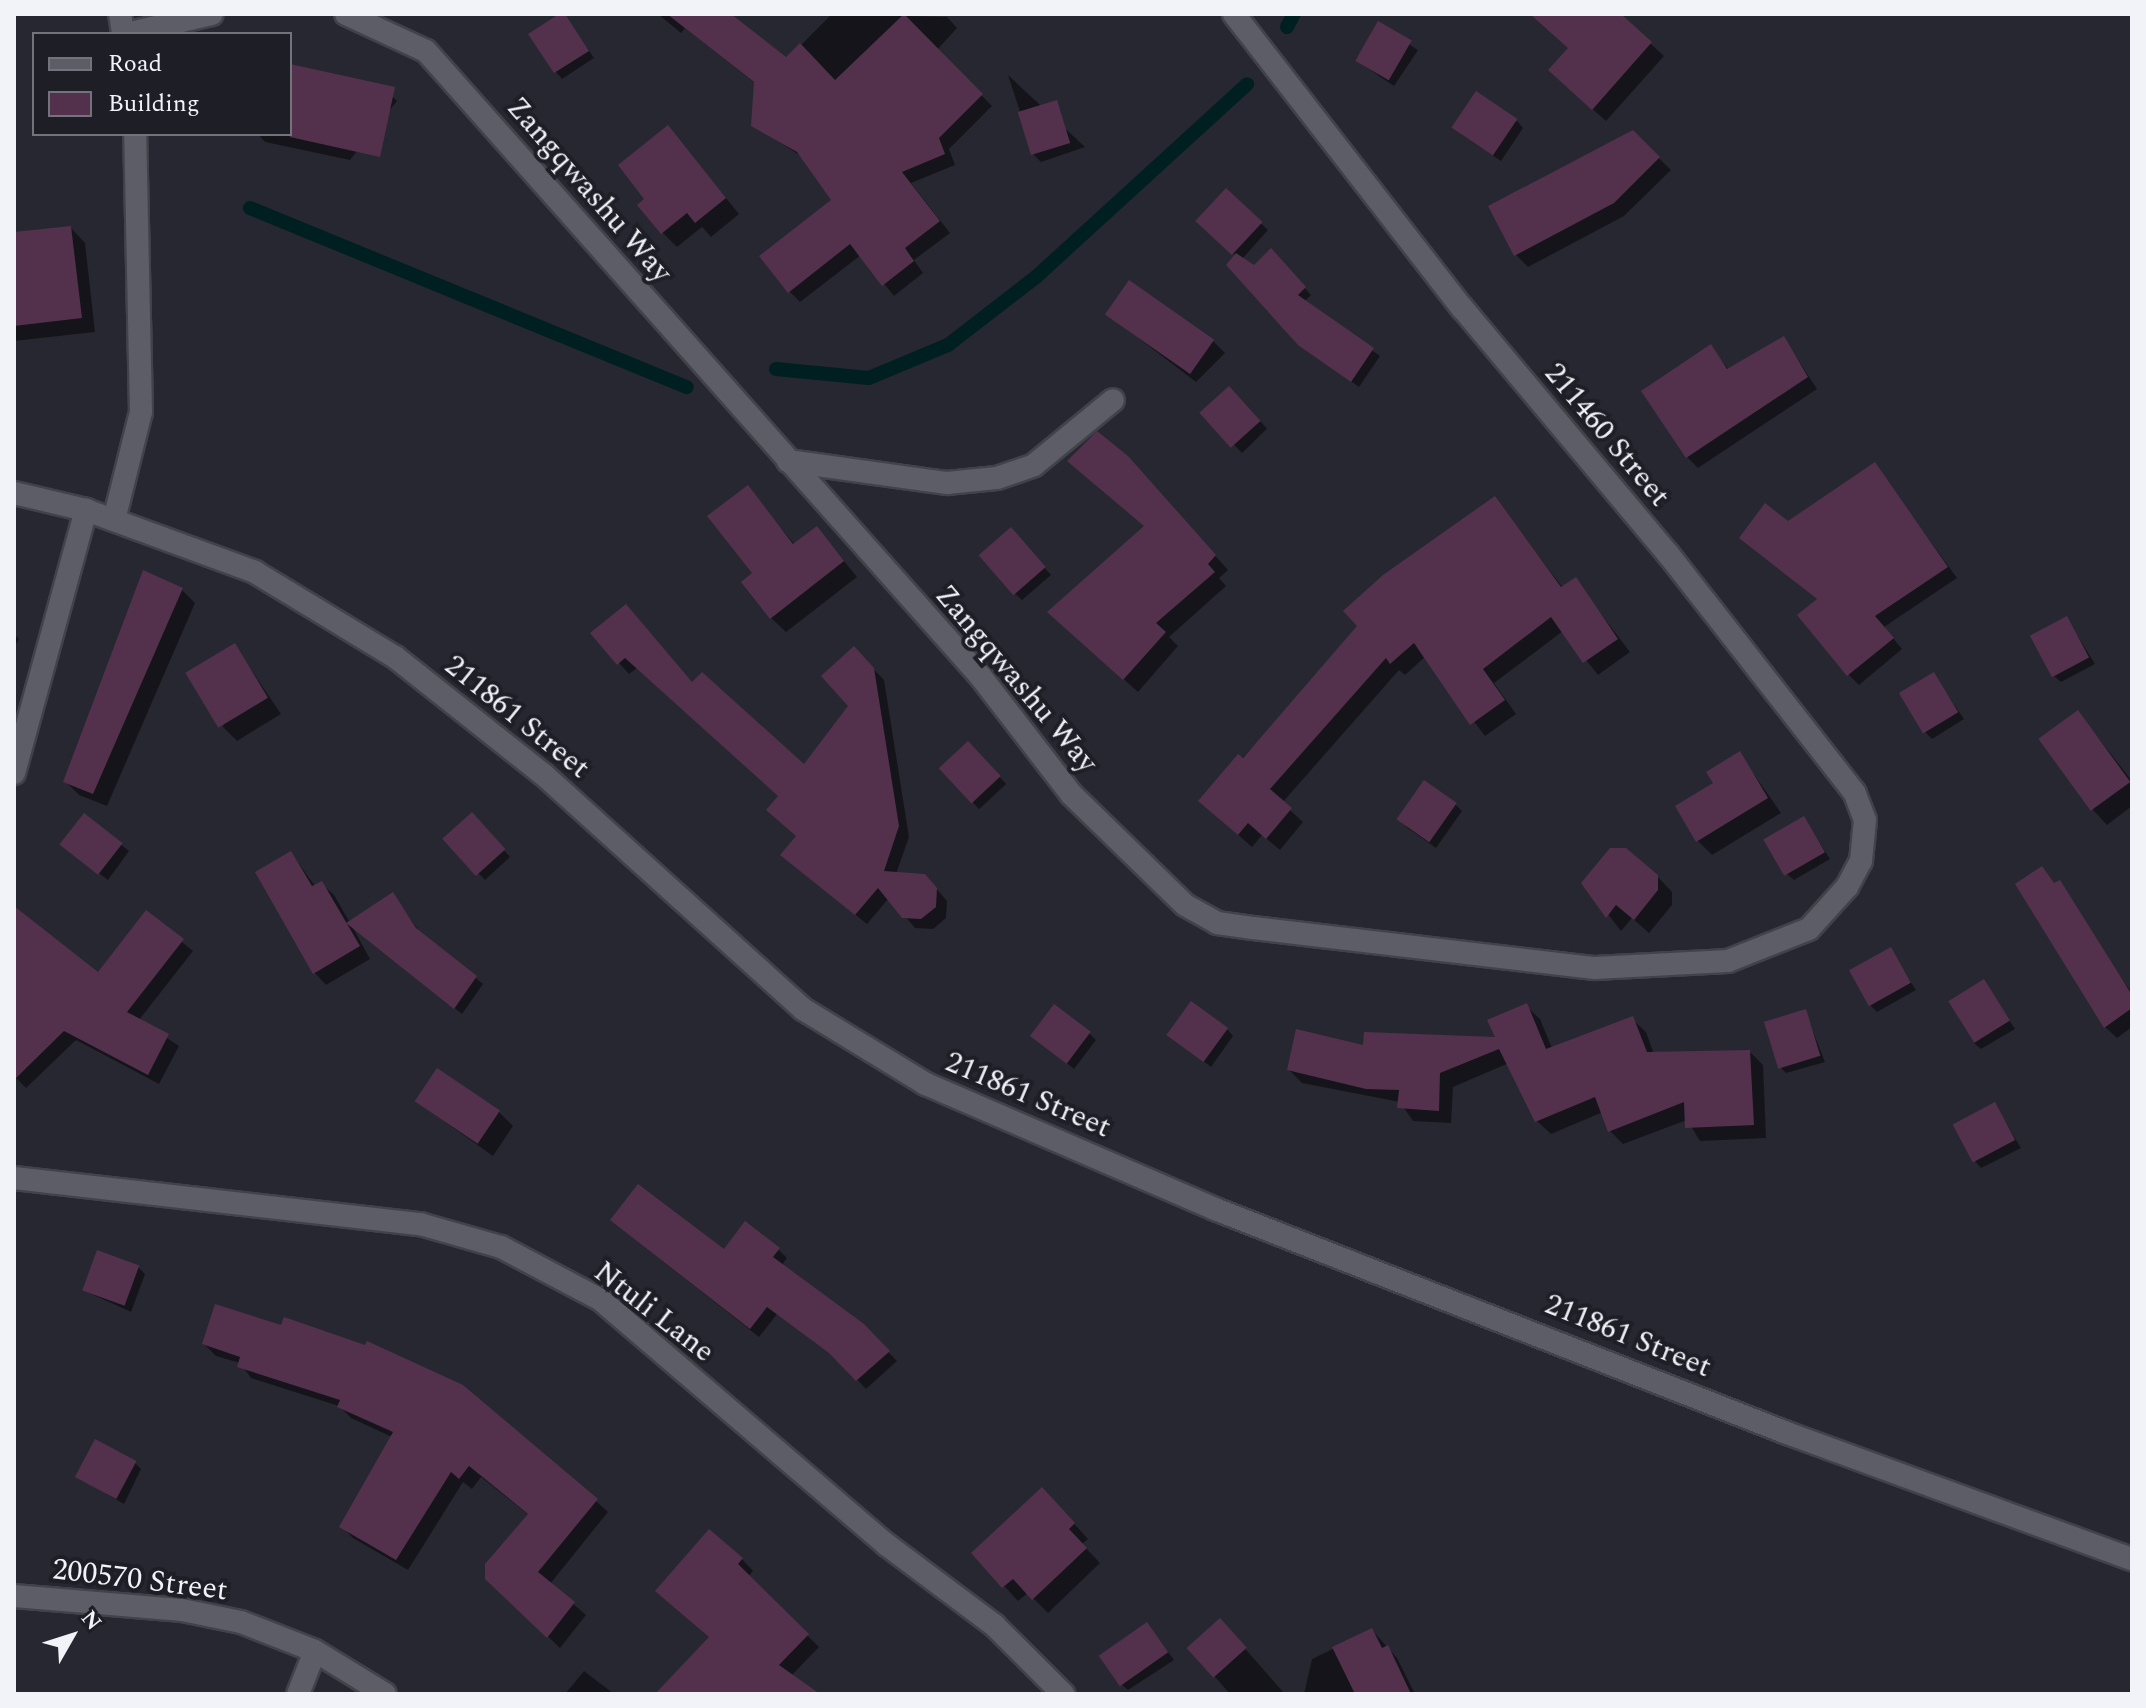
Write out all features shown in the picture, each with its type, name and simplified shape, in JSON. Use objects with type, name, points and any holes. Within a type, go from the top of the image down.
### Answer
[{"type":"street","points":[[134,32],[212,14]]},
{"type":"street","name":"Zangqwashu Way","points":[[346,14],[426,51],[981,677],[1071,794],[1185,905],[1217,923],[1394,948],[1643,969],[1760,952],[1809,929],[1829,911]]},
{"type":"street","name":"211460 Street","points":[[1234,14],[1462,308],[1668,554],[1854,792],[1865,820],[1865,841],[1847,887],[1829,911]]},
{"type":"street","points":[[114,520],[141,412],[135,136]]},
{"type":"street","points":[[788,461],[947,483],[997,478],[1034,465],[1113,400]]},
{"type":"street","name":"211861 Street","points":[[14,493],[86,510],[255,572],[395,657],[544,775],[803,1009],[926,1084],[1215,1209],[1787,1433],[2132,1559]]},
{"type":"street","points":[[14,773],[86,510]]},
{"type":"street","name":"Ntuli Lane","points":[[14,1178],[420,1224],[501,1247],[601,1300],[887,1545],[1005,1634],[1063,1694]]},
{"type":"street","name":"200570 Street","points":[[14,1596],[182,1610],[241,1622],[315,1651],[385,1694]]},
{"type":"street","points":[[298,1694],[315,1651]]},
{"type":"building","points":[[559,14],[565,14],[589,51],[554,73],[528,34]]},
{"type":"building","points":[[667,14],[731,14],[786,57],[800,43],[835,80],[904,14],[983,94],[939,138],[945,154],[902,172],[940,221],[905,248],[914,261],[882,286],[850,244],[788,293],[759,256],[831,200],[797,152],[751,126],[754,82]]},
{"type":"building","points":[[1530,14],[1621,14],[1652,42],[1592,110],[1548,70],[1568,48]]},
{"type":"building","points":[[1378,21],[1412,40],[1389,80],[1355,61]]},
{"type":"building","points":[[292,64],[395,87],[380,157],[290,137]]},
{"type":"building","points":[[1476,91],[1517,119],[1493,155],[1451,127]]},
{"type":"building","points":[[1057,100],[1070,143],[1031,155],[1018,112]]},
{"type":"building","points":[[668,125],[726,198],[695,223],[687,213],[661,234],[637,205],[644,199],[618,165]]},
{"type":"building","points":[[1633,130],[1660,157],[1614,203],[1514,256],[1488,206]]},
{"type":"building","points":[[1226,188],[1263,222],[1232,255],[1195,221]]},
{"type":"building","points":[[71,226],[82,318],[14,326],[14,232]]},
{"type":"building","points":[[1271,248],[1306,287],[1298,295],[1374,348],[1351,382],[1298,345],[1226,265],[1236,253],[1254,265]]},
{"type":"building","points":[[1129,280],[1214,340],[1190,374],[1105,314]]},
{"type":"building","points":[[1784,336],[1808,377],[1686,458],[1641,391],[1711,344],[1727,369]]},
{"type":"building","points":[[1229,386],[1260,421],[1231,448],[1199,413]]},
{"type":"building","points":[[1097,431],[1128,456],[1216,555],[1208,564],[1215,572],[1156,623],[1166,632],[1123,680],[1047,612],[1144,526],[1067,461]]},
{"type":"building","points":[[1875,462],[1948,567],[1875,616],[1894,638],[1847,676],[1797,615],[1817,599],[1739,538],[1765,503],[1788,521]]},
{"type":"building","points":[[748,485],[793,544],[817,526],[844,561],[770,619],[741,582],[752,573],[707,516]]},
{"type":"building","points":[[1495,496],[1561,587],[1576,577],[1618,639],[1583,663],[1551,617],[1483,669],[1505,700],[1470,725],[1414,643],[1390,664],[1386,658],[1270,789],[1292,808],[1266,839],[1248,823],[1238,835],[1198,801],[1238,754],[1243,758],[1357,626],[1343,611],[1383,575]]},
{"type":"building","points":[[1011,527],[1046,567],[1013,595],[979,555]]},
{"type":"building","points":[[143,570],[183,588],[93,794],[63,782]]},
{"type":"building","points":[[626,604],[692,682],[702,672],[804,764],[848,706],[821,676],[854,646],[874,668],[899,826],[884,871],[925,874],[937,888],[936,907],[921,919],[902,918],[878,888],[855,915],[780,855],[796,836],[766,810],[778,796],[625,658],[617,665],[590,633]]},
{"type":"building","points":[[2067,616],[2089,657],[2052,677],[2030,636]]},
{"type":"building","points":[[235,643],[268,698],[218,728],[185,673]]},
{"type":"building","points":[[1934,672],[1958,712],[1923,733],[1899,693]]},
{"type":"building","points":[[2078,710],[2130,782],[2091,811],[2038,739]]},
{"type":"building","points":[[968,741],[1001,776],[971,803],[939,768]]},
{"type":"building","points":[[1740,751],[1768,798],[1696,842],[1675,806],[1713,783],[1706,772]]},
{"type":"building","points":[[1424,780],[1457,803],[1429,842],[1396,819]]},
{"type":"building","points":[[472,812],[505,849],[476,876],[442,839]]},
{"type":"building","points":[[84,813],[123,843],[98,875],[59,845]]},
{"type":"building","points":[[1804,816],[1825,852],[1784,876],[1763,840]]},
{"type":"building","points":[[1610,848],[1626,848],[1658,875],[1658,890],[1634,920],[1616,905],[1606,918],[1581,883]]},
{"type":"building","points":[[291,851],[312,886],[322,881],[360,946],[313,974],[255,872]]},
{"type":"building","points":[[2042,866],[2054,883],[2060,880],[2132,995],[2132,1008],[2104,1028],[2015,884]]},
{"type":"building","points":[[393,892],[416,928],[477,976],[454,1009],[346,923]]},
{"type":"building","points":[[14,906],[98,972],[146,910],[184,939],[127,1012],[169,1034],[148,1075],[64,1031],[14,1080]]},
{"type":"building","points":[[1891,947],[1911,983],[1869,1006],[1849,970]]},
{"type":"building","points":[[1984,979],[2010,1021],[1974,1043],[1948,1001]]},
{"type":"building","points":[[1191,1001],[1228,1028],[1204,1062],[1166,1035]]},
{"type":"building","points":[[1527,1003],[1546,1049],[1633,1016],[1647,1052],[1750,1050],[1754,1125],[1685,1128],[1684,1102],[1608,1132],[1595,1097],[1535,1122],[1499,1049],[1440,1073],[1439,1111],[1397,1108],[1399,1090],[1366,1089],[1287,1070],[1296,1029],[1363,1045],[1364,1032],[1495,1037],[1487,1020]]},
{"type":"building","points":[[1054,1004],[1091,1032],[1067,1064],[1030,1036]]},
{"type":"building","points":[[1806,1009],[1820,1056],[1778,1069],[1764,1022]]},
{"type":"building","points":[[437,1068],[500,1110],[478,1144],[415,1101]]},
{"type":"building","points":[[1995,1102],[2015,1140],[1973,1163],[1953,1125]]},
{"type":"building","points":[[638,1184],[724,1249],[745,1221],[780,1248],[773,1257],[864,1324],[890,1351],[856,1381],[829,1353],[767,1307],[750,1329],[610,1220]]},
{"type":"building","points":[[97,1250],[139,1265],[125,1306],[82,1290]]},
{"type":"building","points":[[215,1304],[281,1325],[284,1317],[365,1345],[367,1341],[463,1385],[598,1499],[538,1572],[575,1602],[547,1638],[485,1579],[485,1564],[528,1514],[469,1466],[459,1479],[451,1472],[396,1560],[339,1527],[393,1432],[337,1407],[340,1400],[237,1367],[240,1357],[202,1344]]},
{"type":"building","points":[[95,1439],[136,1461],[116,1499],[75,1477]]},
{"type":"building","points":[[1042,1487],[1075,1523],[1069,1529],[1087,1548],[1032,1600],[1013,1579],[1002,1588],[971,1553]]},
{"type":"building","points":[[709,1529],[743,1558],[738,1564],[809,1634],[779,1665],[820,1694],[655,1694],[709,1637],[655,1591]]},
{"type":"building","points":[[1220,1618],[1247,1648],[1213,1678],[1187,1648]]},
{"type":"building","points":[[1147,1622],[1168,1652],[1120,1686],[1099,1656]]},
{"type":"building","points":[[1372,1628],[1382,1648],[1388,1645],[1411,1694],[1355,1694],[1332,1647]]},
{"type":"waterway","points":[[1287,27],[1294,14]]},
{"type":"waterway","points":[[776,369],[869,378],[948,345],[1036,277],[1247,84]]},
{"type":"waterway","points":[[250,208],[687,387]]}]
